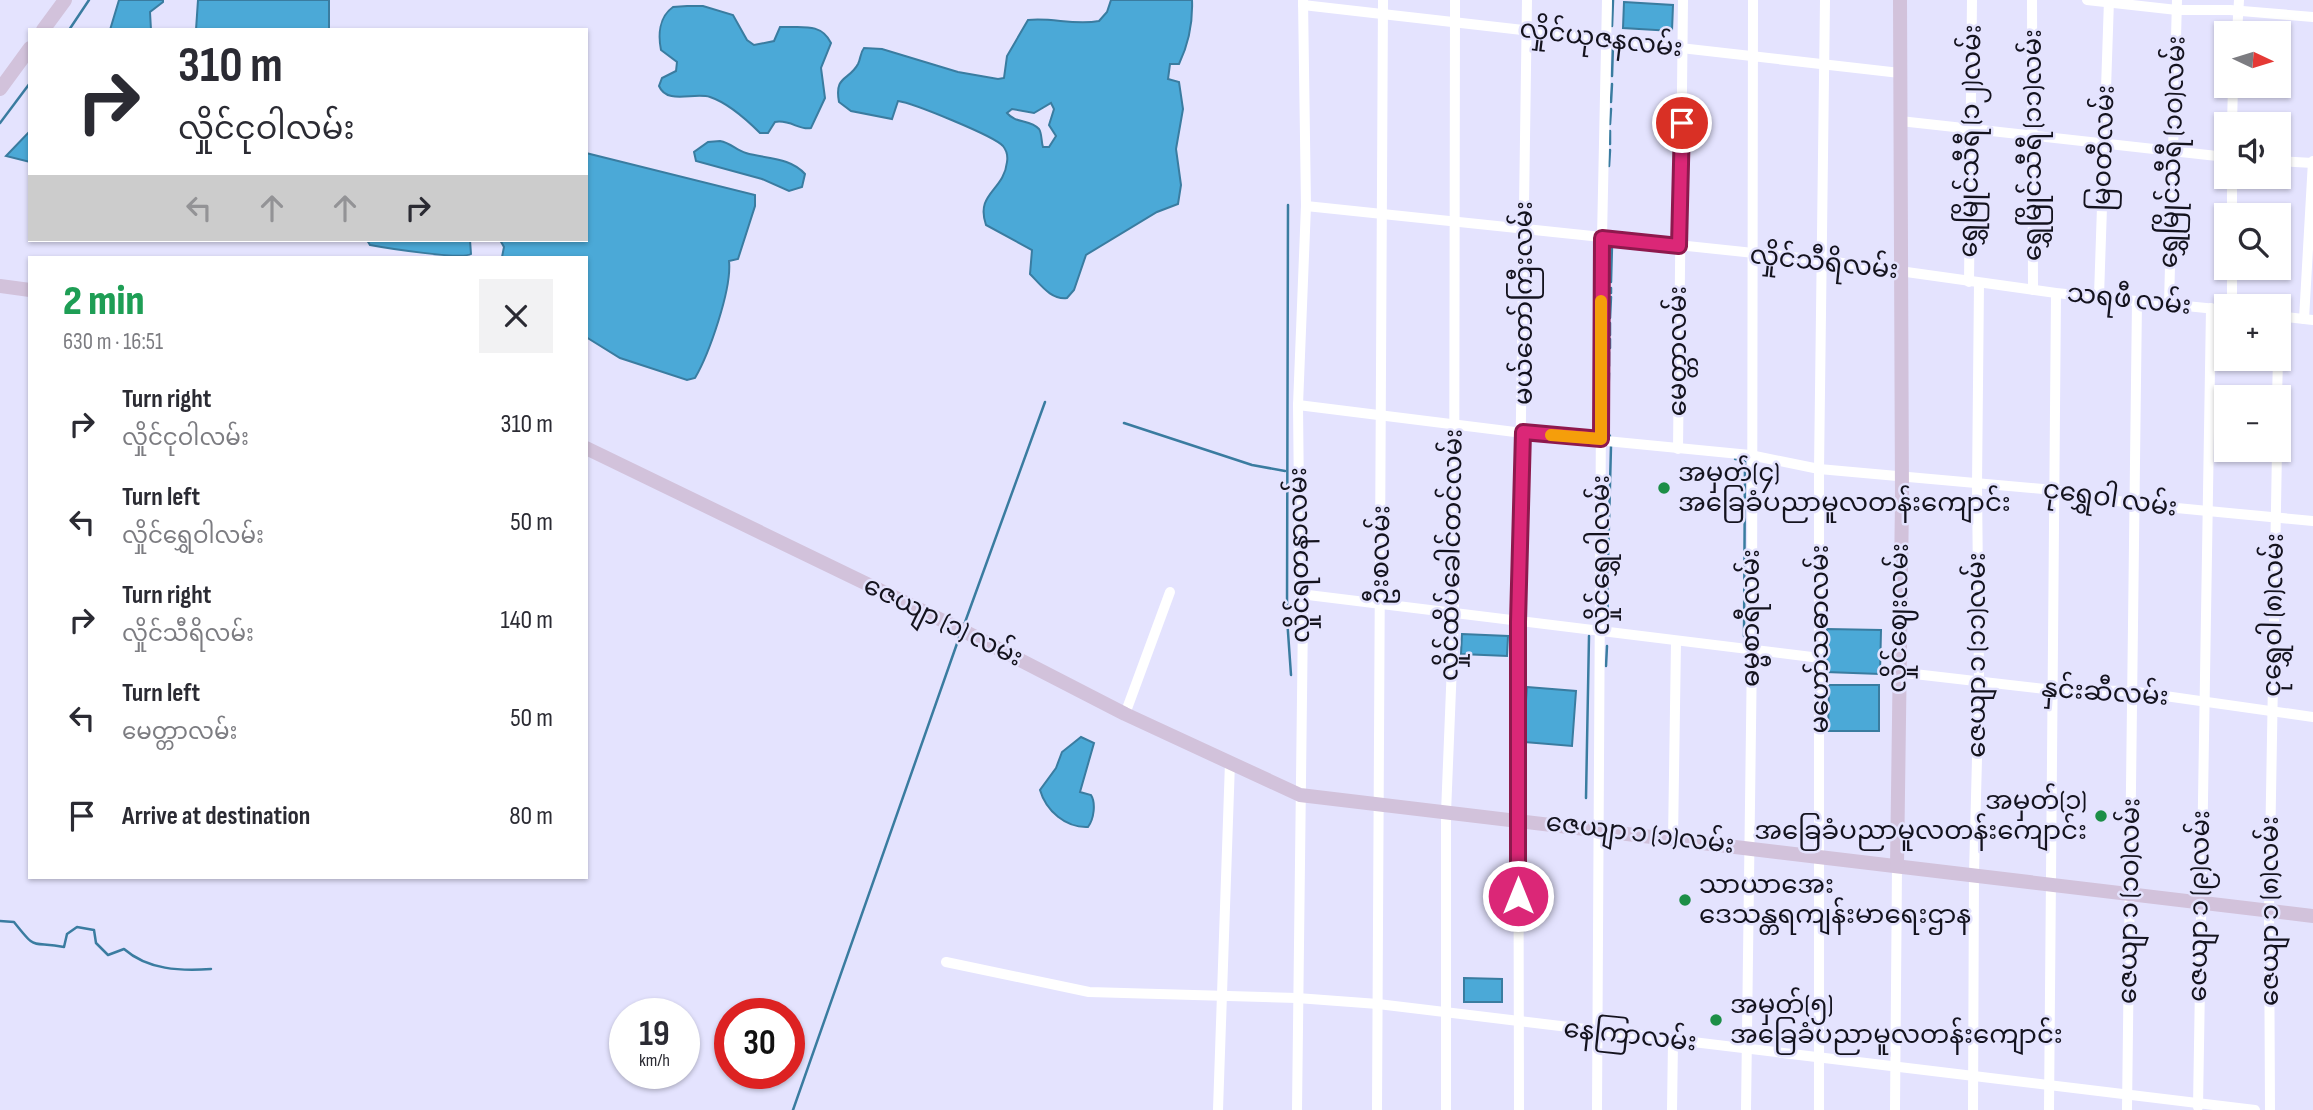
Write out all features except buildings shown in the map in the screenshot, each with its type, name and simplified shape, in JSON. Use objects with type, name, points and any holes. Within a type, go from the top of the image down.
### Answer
[{"type":"street","points":[[44,28],[65,0]]},
{"type":"street","name":"ဦးစလမ်း","points":[[1377,1110],[1383,415],[1383,0]]},
{"type":"street","name":"လှိုင်ထိပ်ခေါင်တင်လမ်း","points":[[1446,1110],[1447,813],[1454,615],[1455,0]]},
{"type":"street","name":"မယ်တော်ကြီးလမ်း","points":[[1519,1110],[1518,622],[1523,432],[1527,0]]},
{"type":"street","name":"လှိုင်ရွှေဝါလမ်း","points":[[1597,1110],[1598,830],[1607,440],[1607,0]]},
{"type":"street","name":"မေတ္တာလမ်း","points":[[1678,449],[1683,0]]},
{"type":"street","name":"ဓမ္မစာရီလမ်း","points":[[1746,1110],[1752,651],[1753,0]]},
{"type":"street","name":"မဟော်သဓာလမ်း","points":[[1819,1110],[1819,468],[1825,0]]},
{"type":"street","name":"လှိုင်ဈေးလမ်း","points":[[1895,1110],[1902,271],[1900,0]]},
{"type":"street","name":"ရွှေမြိုင်သီရီ (၁၂)လမ်း","points":[[1972,0],[1974,282]]},
{"type":"street","name":"ရွှေမြိုင်သီရီ (၁၁)လမ်း","points":[[2032,0],[2033,290]]},
{"type":"street","points":[[2087,0],[2239,6],[2313,17]]},
{"type":"street","name":"မြဝတီလမ်း","points":[[2099,296],[2109,1]]},
{"type":"street","name":"လှိုင်ယုဇနလမ်း","points":[[1303,3],[1455,23],[1900,73]]},
{"type":"street","name":"လှိုင်ရတနာလမ်း","points":[[1297,1110],[1303,615],[1300,594],[1298,405],[1306,206],[1303,3]]},
{"type":"street","name":"ရွှေမြိုင်သီရီ (၁၀)လမ်း","points":[[2169,304],[2177,5]]},
{"type":"street","points":[[0,89],[28,51]]},
{"type":"street","points":[[1900,121],[2214,156]]},
{"type":"street","points":[[2291,162],[2313,162],[2308,320]]},
{"type":"street","name":"လှိုင်သီရိလမ်း","points":[[1306,206],[1453,220],[1751,255],[1821,260],[2033,290]]},
{"type":"street","name":"ဇေယျာ ၁ (၁၁)လမ်း","points":[[1973,1110],[1974,874],[1979,682],[1974,282]]},
{"type":"street","points":[[0,286],[28,290]]},
{"type":"street","name":"သရဖီ လမ်း","points":[[2033,290],[2214,308]]},
{"type":"street","points":[[2049,1110],[2056,293]]},
{"type":"street","name":"ဇေယျာ ၁ (၁၀)လမ်း","points":[[2127,1110],[2131,894],[2130,691],[2137,301]]},
{"type":"street","name":"ဇေယျာ ၁ (၉)လမ်း","points":[[2198,1106],[2202,702],[2211,308]]},
{"type":"street","name":"ငုရွှေဝါ လမ်း","points":[[1298,405],[1523,432],[1751,455],[1819,468],[1901,474],[1977,485],[2054,490],[2135,504],[2313,521]]},
{"type":"street","name":"ဇေယျာ (၁) လမ်း","points":[[588,449],[965,632],[1125,714],[1300,795]]},
{"type":"street","name":"ငုရွှေဝါ (၈)လမ်း","points":[[2273,711],[2277,462]]},
{"type":"street","points":[[1125,714],[1170,592]]},
{"type":"street","points":[[1300,594],[1820,658]]},
{"type":"street","points":[[1673,840],[1676,642]]},
{"type":"street","name":"နှင်းဆီလမ်း","points":[[1897,672],[2053,690],[2130,691],[2313,717]]},
{"type":"street","name":"ဇေယျာ ၁ (၈)လမ်း","points":[[2270,1110],[2269,910],[2273,711]]},
{"type":"street","points":[[1218,1110],[1230,762]]},
{"type":"street","name":"ဇေယျာ ၁ (၁)လမ်း","points":[[1300,795],[2313,916]]},
{"type":"street","name":"နေကြာလမ်း","points":[[946,962],[1089,992],[1297,998],[1378,1004],[1520,1024],[2049,1083],[2198,1106],[2255,1110]]},
{"type":"street","points":[[1672,1110],[1673,1041]]},
{"type":"water","points":[[119,0],[163,0],[150,12],[151,28],[111,28]]},
{"type":"water","points":[[198,0],[329,0],[329,28],[196,28]]},
{"type":"water","points":[[1111,0],[1192,0],[1188,41],[1179,64],[1170,64],[1168,79],[1179,82],[1183,109],[1176,149],[1181,185],[1178,204],[1157,212],[1086,255],[1074,290],[1067,298],[1061,298],[1047,291],[1030,274],[1032,250],[986,225],[984,206],[1005,172],[1007,154],[1003,146],[953,120],[898,101],[892,119],[851,111],[839,102],[838,93],[840,83],[858,64],[864,48],[882,49],[958,72],[998,79],[1004,78],[1007,56],[1028,20],[1090,22],[1099,21],[1107,12]],"holes":[[[1051,103],[1054,109],[1049,125],[1056,136],[1049,147],[1043,147],[1040,131],[1035,126],[1007,113],[1012,109],[1034,113]]]},
{"type":"water","points":[[1624,2],[1673,5],[1672,31],[1623,28]]},
{"type":"water","points":[[703,6],[733,15],[747,40],[754,45],[774,41],[780,27],[816,29],[827,36],[831,43],[821,68],[825,98],[811,128],[775,122],[768,133],[760,133],[737,112],[710,97],[674,97],[663,92],[659,86],[662,78],[676,71],[677,62],[661,50],[661,27],[668,11],[673,7]]},
{"type":"water","points":[[28,133],[28,162],[6,156]]},
{"type":"water","points":[[720,141],[746,153],[792,164],[805,174],[802,187],[789,191],[762,179],[696,161],[694,152],[708,142]]},
{"type":"water","points":[[588,153],[755,195],[755,206],[738,259],[729,261],[727,288],[707,354],[695,378],[687,380],[620,358],[588,338],[588,256],[502,256],[504,247],[501,242],[588,242]]},
{"type":"water","points":[[368,242],[470,242],[471,254],[454,256],[370,245]]},
{"type":"water","points":[[1827,629],[1881,630],[1880,674],[1826,672]]},
{"type":"water","points":[[1462,634],[1508,636],[1507,656],[1461,654]]},
{"type":"water","points":[[1829,685],[1879,685],[1879,731],[1828,731]]},
{"type":"water","points":[[1527,687],[1576,691],[1572,746],[1523,742]]},
{"type":"water","points":[[1081,737],[1094,743],[1080,792],[1091,795],[1093,802],[1093,815],[1088,827],[1072,825],[1058,817],[1047,805],[1040,790],[1056,768],[1062,752]]},
{"type":"water","points":[[1464,978],[1502,979],[1502,1002],[1464,1002]]},
{"type":"waterway","points":[[70,28],[89,0]]},
{"type":"waterway","points":[[1612,26],[1613,0]]},
{"type":"waterway","points":[[1612,76],[1613,45]]},
{"type":"waterway","points":[[1611,102],[1612,84]]},
{"type":"waterway","points":[[0,123],[28,86]]},
{"type":"waterway","points":[[1610,124],[1611,109]]},
{"type":"waterway","points":[[1610,131],[1610,144]]},
{"type":"waterway","points":[[1609,166],[1610,150]]},
{"type":"waterway","points":[[1287,610],[1288,205]]},
{"type":"waterway","points":[[1611,282],[1612,244]]},
{"type":"waterway","points":[[1611,288],[1611,293]]},
{"type":"waterway","points":[[1610,318],[1611,297]]},
{"type":"waterway","points":[[1610,323],[1610,335]]},
{"type":"waterway","points":[[1610,339],[1610,348]]},
{"type":"waterway","points":[[1609,352],[1609,366]]},
{"type":"waterway","points":[[1608,411],[1609,373]]},
{"type":"waterway","points":[[964,625],[1045,402]]},
{"type":"waterway","points":[[1608,417],[1607,432],[1610,436]]},
{"type":"waterway","points":[[1124,423],[1252,465],[1285,471]]},
{"type":"waterway","points":[[1608,562],[1611,446]]},
{"type":"waterway","points":[[1735,459],[1745,460],[1744,636]]},
{"type":"waterway","points":[[1607,571],[1608,628]]},
{"type":"waterway","points":[[1287,618],[1291,675]]},
{"type":"waterway","points":[[793,1110],[960,635]]},
{"type":"waterway","points":[[1586,798],[1589,636]]},
{"type":"waterway","points":[[1606,666],[1607,646]]},
{"type":"waterway","points":[[0,921],[14,922],[34,943],[64,947],[67,934],[77,927],[94,930],[96,943],[108,955],[124,949],[143,961],[165,968],[211,969]]},
{"type":"slow traffic","points":[[1551,435],[1601,439],[1601,301]]},
{"type":"place","name":"အမှတ်(၄) အခြေခံပညာမူလတန်းကျောင်း","points":[[1664,488]]},
{"type":"place","name":"အမှတ်(၁) အခြေခံပညာမူလတန်းကျောင်း","points":[[2101,816]]},
{"type":"place","name":"သာယာအေး ဒေသန္တရကျန်းမာရေးဌာန","points":[[1685,900]]},
{"type":"place","name":"အမှတ်(၅) အခြေခံပညာမူလတန်းကျောင်း","points":[[1716,1020]]},
{"type":"route","points":[[1518,896],[1518,622],[1523,432],[1601,439],[1602,238],[1679,246],[1682,123]]}]
